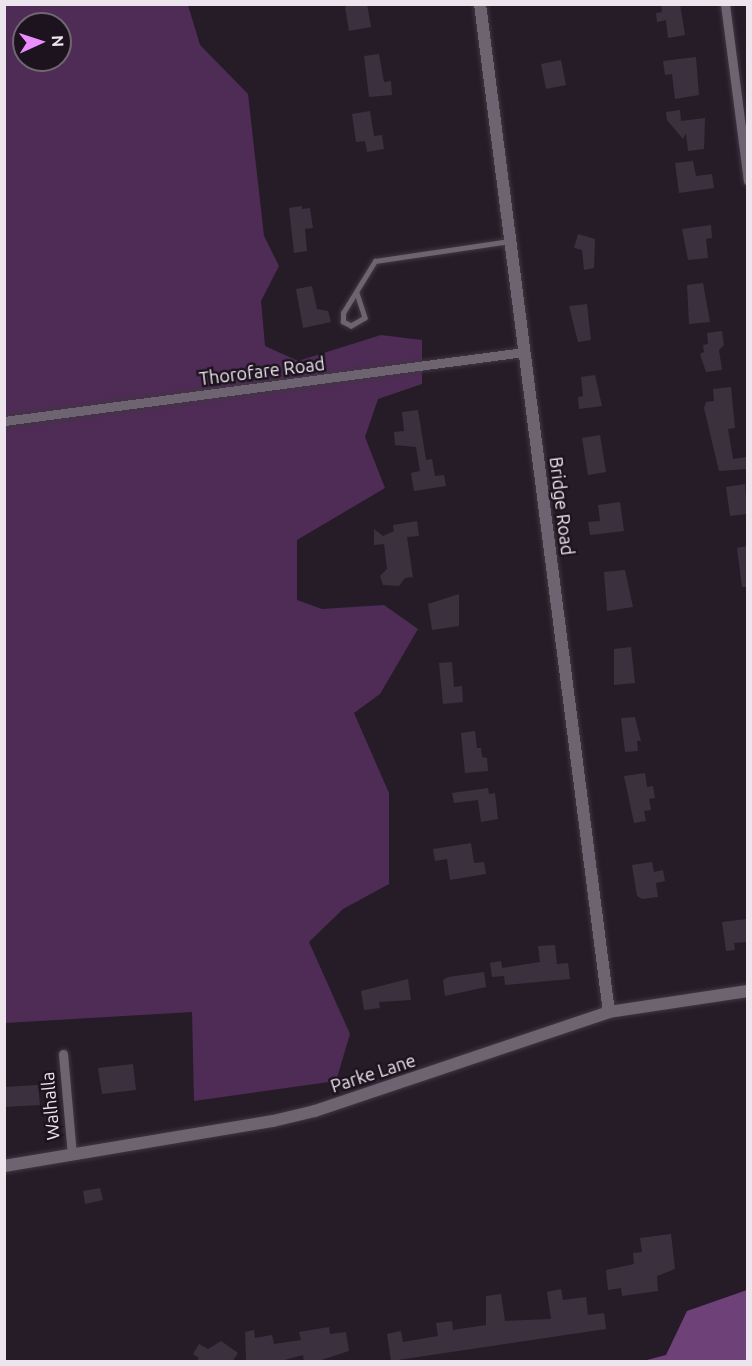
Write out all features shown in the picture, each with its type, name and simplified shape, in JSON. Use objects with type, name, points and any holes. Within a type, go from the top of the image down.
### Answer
[{"type":"main road","name":"Bridge Road","points":[[480,4],[609,1012]]},
{"type":"main road","name":"Parke Lane","points":[[4,1166],[241,1128],[315,1111],[609,1012],[747,991]]},
{"type":"street","points":[[725,4],[747,181]]},
{"type":"street","name":"Thorofare Road","points":[[4,421],[524,352]]},
{"type":"street","name":"Walhalla","points":[[63,1054],[72,1154]]},
{"type":"lane","points":[[357,293],[365,318],[351,326],[343,322],[343,313],[375,261],[510,242]]},
{"type":"shaded area","points":[[4,5],[188,5],[200,45],[248,94],[264,236],[279,266],[261,301],[265,346],[298,361],[381,335],[422,340],[422,384],[378,399],[365,437],[385,488],[297,540],[297,600],[322,609],[384,605],[418,629],[380,694],[354,713],[389,793],[389,884],[343,909],[309,942],[350,1034],[336,1081],[194,1101],[192,1012],[5,1023]]},
{"type":"shaded area","points":[[747,1290],[747,1361],[643,1361],[666,1355],[687,1311]]},
{"type":"building","points":[[350,4],[367,4],[371,27],[349,31],[345,7]]},
{"type":"building","points":[[661,4],[680,4],[685,35],[668,38],[666,20],[657,22],[656,13],[662,12]]},
{"type":"building","points":[[379,54],[384,82],[391,81],[392,95],[369,97],[364,56]]},
{"type":"building","points":[[696,57],[699,95],[675,99],[672,74],[665,75],[663,61]]},
{"type":"building","points":[[561,60],[566,85],[546,89],[541,64]]},
{"type":"building","points":[[680,110],[681,121],[705,118],[704,149],[688,151],[686,133],[683,139],[667,120],[666,112]]},
{"type":"building","points":[[370,111],[374,136],[382,135],[384,149],[367,152],[365,141],[356,142],[352,114]]},
{"type":"building","points":[[693,161],[696,176],[712,174],[714,188],[679,193],[675,163]]},
{"type":"building","points":[[302,206],[302,209],[310,208],[313,228],[305,229],[307,251],[294,253],[289,208]]},
{"type":"building","points":[[711,225],[712,238],[706,239],[708,258],[688,260],[682,229]]},
{"type":"building","points":[[578,234],[595,239],[594,268],[584,270],[582,250],[574,248]]},
{"type":"building","points":[[703,283],[710,322],[689,324],[687,285]]},
{"type":"building","points":[[312,286],[317,309],[328,311],[331,322],[303,328],[296,289]]},
{"type":"building","points":[[587,304],[591,340],[578,342],[569,306]]},
{"type":"building","points":[[722,331],[724,345],[719,350],[722,370],[706,372],[700,354],[704,352],[703,345],[708,344],[707,333]]},
{"type":"building","points":[[595,375],[602,406],[579,409],[578,397],[583,396],[581,377]]},
{"type":"building","points":[[731,387],[735,428],[728,429],[733,459],[747,457],[747,469],[719,471],[704,408],[706,402],[714,401],[713,389]]},
{"type":"building","points":[[418,410],[426,460],[432,459],[435,476],[444,475],[446,486],[414,491],[411,473],[420,471],[416,447],[395,445],[394,432],[404,431],[402,412]]},
{"type":"building","points":[[600,435],[606,472],[588,475],[582,438]]},
{"type":"building","points":[[745,484],[747,514],[730,516],[726,487]]},
{"type":"building","points":[[620,502],[624,531],[590,535],[588,522],[600,521],[598,505]]},
{"type":"building","points":[[417,521],[419,536],[407,537],[413,577],[405,578],[399,586],[383,585],[380,576],[387,569],[384,544],[374,545],[374,529],[383,536],[394,531],[393,525]]},
{"type":"building","points":[[747,546],[747,587],[742,587],[737,548]]},
{"type":"building","points":[[625,570],[633,607],[607,611],[604,572]]},
{"type":"building","points":[[459,594],[459,626],[432,630],[428,604]]},
{"type":"building","points":[[631,647],[635,683],[614,685],[614,649]]},
{"type":"building","points":[[452,662],[454,687],[462,686],[463,702],[443,704],[439,663]]},
{"type":"building","points":[[635,717],[641,741],[637,741],[638,751],[625,752],[621,718]]},
{"type":"building","points":[[475,731],[477,748],[481,748],[482,757],[487,758],[488,771],[465,773],[461,733]]},
{"type":"building","points":[[645,773],[647,787],[653,786],[655,798],[649,799],[651,810],[644,811],[646,821],[634,823],[624,776]]},
{"type":"building","points":[[488,788],[489,794],[495,793],[498,819],[481,822],[478,800],[454,803],[452,793]]},
{"type":"building","points":[[471,843],[474,863],[484,862],[486,874],[450,880],[447,859],[435,861],[433,849]]},
{"type":"building","points":[[652,862],[654,872],[663,870],[665,881],[656,883],[658,897],[642,899],[637,896],[632,865]]},
{"type":"building","points":[[747,919],[747,942],[734,943],[735,950],[726,951],[722,922]]},
{"type":"building","points":[[555,945],[557,964],[568,963],[570,979],[505,985],[504,976],[492,977],[490,963],[501,961],[502,968],[540,962],[538,946]]},
{"type":"building","points":[[484,972],[486,987],[445,996],[443,980],[448,977]]},
{"type":"building","points":[[408,979],[411,1000],[379,1002],[380,1008],[364,1010],[361,991]]},
{"type":"building","points":[[133,1064],[136,1090],[102,1094],[98,1068]]},
{"type":"building","points":[[38,1085],[40,1105],[4,1107],[4,1087]]},
{"type":"building","points":[[100,1188],[103,1200],[85,1204],[83,1191]]},
{"type":"building","points":[[671,1234],[675,1269],[657,1276],[658,1291],[622,1296],[621,1288],[608,1290],[606,1270],[634,1264],[633,1253],[642,1252],[640,1238]]},
{"type":"building","points":[[561,1289],[563,1300],[586,1297],[588,1315],[604,1313],[606,1329],[391,1361],[387,1334],[401,1331],[403,1342],[438,1336],[436,1323],[452,1321],[453,1330],[486,1325],[486,1296],[501,1294],[505,1321],[551,1319],[547,1292]]},
{"type":"building","points":[[329,1327],[330,1334],[346,1332],[349,1351],[315,1362],[304,1362],[303,1355],[277,1362],[246,1360],[245,1332],[254,1330],[255,1338],[272,1335],[274,1344],[301,1340],[299,1332]]},
{"type":"building","points":[[221,1341],[238,1353],[232,1362],[196,1362],[199,1358],[193,1354],[199,1344],[208,1349]]}]
